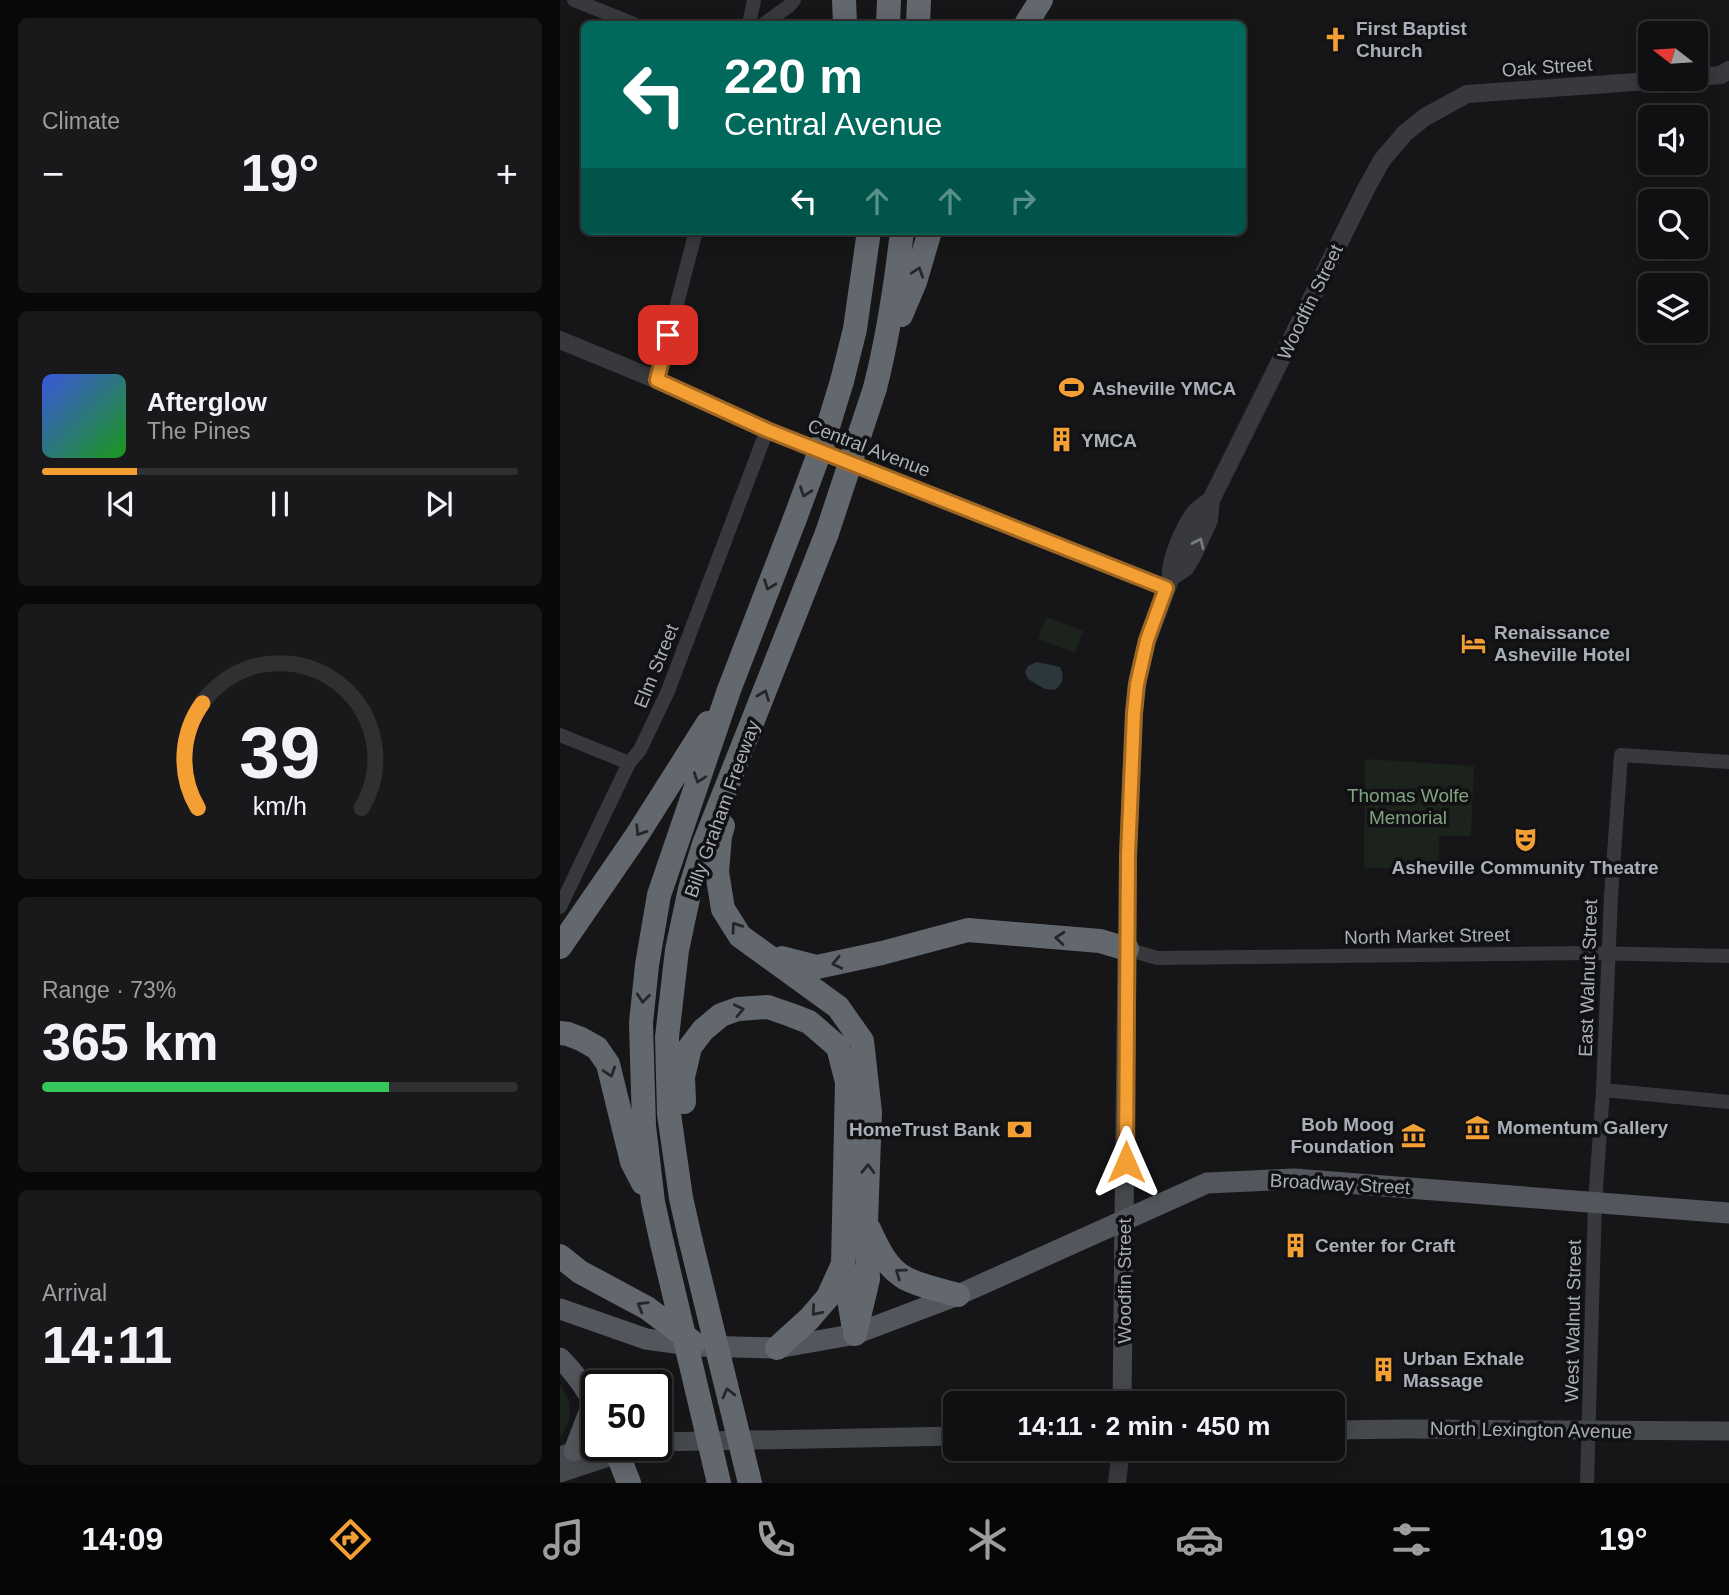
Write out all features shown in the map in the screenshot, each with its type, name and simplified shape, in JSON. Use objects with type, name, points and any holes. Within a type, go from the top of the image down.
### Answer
[{"type":"highway","points":[[844,0],[845,21]]},
{"type":"highway","points":[[888,21],[889,0]]},
{"type":"highway","points":[[918,21],[919,0]]},
{"type":"highway","points":[[1028,21],[1041,0]]},
{"type":"highway","points":[[855,235],[855,329]]},
{"type":"highway","name":"Billy Graham Freeway","points":[[719,1483],[653,1202],[644,1126],[642,1074],[641,1023],[647,965],[659,895],[729,690],[823,443],[842,381],[855,329],[868,235]]},
{"type":"highway","name":"Billy Graham Freeway","points":[[750,1483],[681,1198],[669,1114],[667,1037],[677,950],[690,889],[704,844],[827,533],[875,388],[883,357],[902,235]]},
{"type":"highway","points":[[883,357],[915,282],[929,235]]},
{"type":"highway","points":[[560,947],[637,835],[729,690]]},
{"type":"highway","points":[[730,782],[728,808],[720,836],[717,872],[723,909],[740,936],[838,1007],[862,1041],[870,1112],[866,1222],[868,1279],[855,1334]]},
{"type":"highway","points":[[767,955],[817,967],[968,930],[1100,941],[1127,949]]},
{"type":"highway","points":[[681,1198],[685,1142],[683,1077],[690,1047],[702,1030],[721,1015],[738,1009],[768,1007],[809,1022],[838,1047],[848,1082],[843,1264],[855,1334]]},
{"type":"highway","points":[[560,1034],[568,1034],[597,1048],[608,1064],[632,1162],[653,1202]]},
{"type":"highway","points":[[866,1222],[879,1252],[890,1266],[906,1279],[958,1295]]},
{"type":"highway","points":[[560,1256],[580,1272],[647,1308],[697,1346]]},
{"type":"highway","points":[[777,1348],[828,1297],[843,1264]]},
{"type":"highway","points":[[616,1461],[629,1483]]},
{"type":"main road","name":"Woodfin Street","points":[[1122,1391],[1127,949]]},
{"type":"main road","name":"Broadway Street","points":[[560,1309],[646,1339],[697,1346],[777,1348],[855,1334],[958,1295],[1207,1183],[1290,1178],[1729,1213]]},
{"type":"main road","points":[[560,1358],[581,1386]]},
{"type":"main road","name":"North Lexington Avenue","points":[[1345,1430],[1729,1431]]},
{"type":"main road","points":[[567,1453],[581,1432]]},
{"type":"main road","points":[[672,1442],[943,1436]]},
{"type":"main road","points":[[560,1473],[584,1461]]},
{"type":"street","points":[[574,0],[626,21]]},
{"type":"street","points":[[750,21],[754,0]]},
{"type":"street","points":[[768,21],[794,0]]},
{"type":"street","points":[[1708,76],[1726,75]]},
{"type":"street","name":"Oak Street","points":[[1426,117],[1467,94],[1638,82]]},
{"type":"street","name":"Woodfin Street","points":[[1127,949],[1134,713],[1137,684],[1147,640],[1169,582],[1185,568],[1192,557],[1209,520],[1211,500],[1367,187],[1382,160],[1405,133],[1426,117]]},
{"type":"street","points":[[657,380],[695,235]]},
{"type":"street","name":"Central Avenue","points":[[560,340],[767,430],[1169,582]]},
{"type":"street","name":"Elm Street","points":[[560,907],[629,763],[640,750],[668,691],[767,430]]},
{"type":"street","points":[[560,735],[629,763]]},
{"type":"street","name":"East Walnut Street","points":[[1595,1202],[1621,755],[1729,762]]},
{"type":"street","name":"North Market Street","points":[[1127,949],[1157,958],[1588,953],[1729,956]]},
{"type":"street","points":[[1603,1090],[1729,1102]]},
{"type":"street","name":"West Walnut Street","points":[[1587,1483],[1595,1202]]},
{"type":"street","points":[[1117,1483],[1120,1461]]},
{"type":"green space","points":[[1046,617],[1083,631],[1075,653],[1038,639]]},
{"type":"green space","name":"Thomas Wolfe Memorial","points":[[1365,759],[1474,766],[1471,836],[1439,836],[1439,868],[1364,868]]},
{"type":"green space","points":[[560,1384],[567,1397],[570,1417],[560,1437]]},
{"type":"shaded area","points":[[1037,662],[1060,667],[1062,680],[1055,690],[1045,689],[1028,679],[1025,672],[1028,666]]},
{"type":"place","name":"First Baptist Church","points":[[1336,39]]},
{"type":"place","name":"Asheville YMCA","points":[[1072,388]]},
{"type":"place","name":"YMCA","points":[[1061,440]]},
{"type":"place","name":"Renaissance Asheville Hotel","points":[[1474,643]]},
{"type":"place","name":"Asheville Community Theatre","points":[[1525,839]]},
{"type":"place","name":"Momentum Gallery","points":[[1477,1127]]},
{"type":"place","name":"HomeTrust Bank","points":[[1020,1129]]},
{"type":"place","name":"Bob Moog Foundation","points":[[1414,1135]]},
{"type":"place","name":"Center for Craft","points":[[1295,1245]]},
{"type":"place","name":"Urban Exhale Massage","points":[[1383,1369]]},
{"type":"route","points":[[668,335],[657,380],[767,430],[1166,588],[1147,640],[1137,684],[1134,713],[1128,856],[1126,1162]]}]
